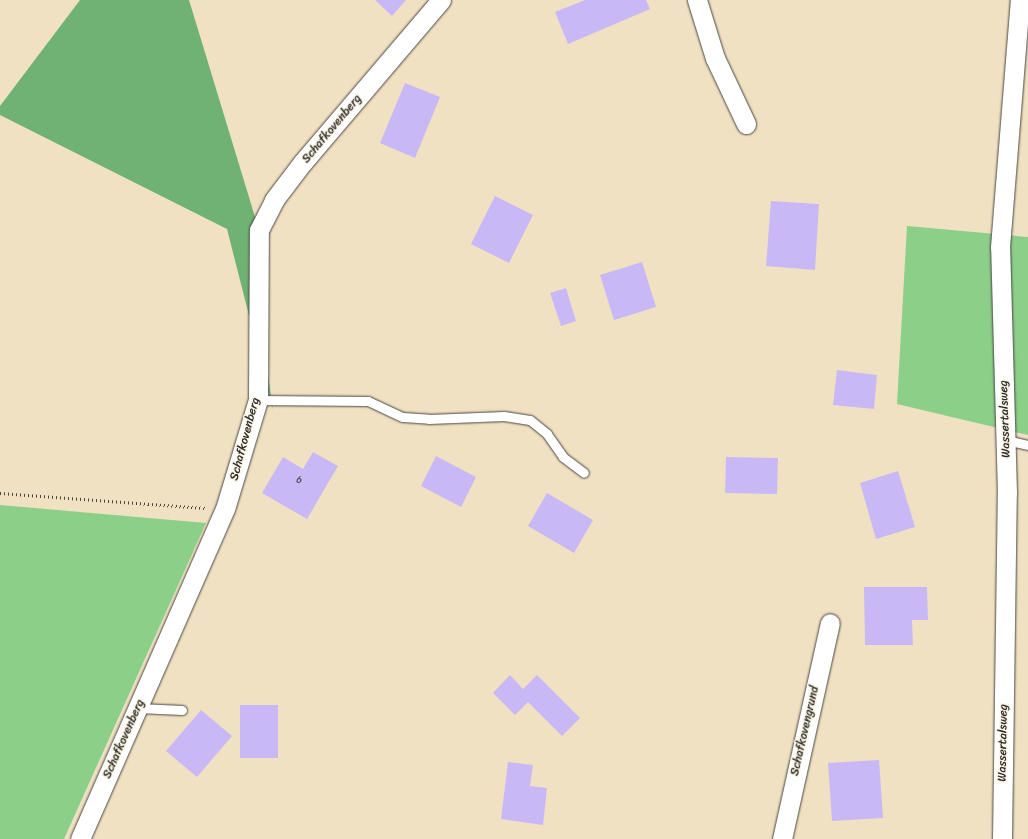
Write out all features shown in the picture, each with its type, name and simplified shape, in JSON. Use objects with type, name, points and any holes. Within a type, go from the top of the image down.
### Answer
[{"type":"street","name":"Schafkovenberg","points":[[80,839],[225,509],[258,400],[259,230],[274,200],[303,162],[441,0]]},
{"type":"street","points":[[697,0],[715,58],[746,124]]},
{"type":"street","name":"Wassertalsweg","points":[[1002,839],[1006,440],[1000,247],[1020,0]]},
{"type":"street","name":"Schafkovengrund","points":[[782,839],[830,623]]},
{"type":"lane","points":[[258,400],[368,401],[403,417],[429,419],[504,416],[530,420],[547,434],[563,457],[584,474]]},
{"type":"lane","points":[[1006,440],[1028,445]]},
{"type":"lane","points":[[138,708],[182,710]]},
{"type":"path","points":[[0,493],[225,509]]},
{"type":"green space","points":[[80,0],[189,0],[259,230],[259,316],[273,410],[227,229],[0,115],[0,106]]},
{"type":"green space","points":[[907,226],[1028,237],[1028,435],[897,404]]},
{"type":"green space","points":[[0,505],[206,523],[64,839],[0,839]]},
{"type":"building","points":[[375,0],[406,0],[392,16]]},
{"type":"building","points":[[585,0],[646,0],[650,9],[568,44],[555,12]]},
{"type":"building","points":[[405,83],[440,97],[415,158],[380,143]]},
{"type":"building","points":[[495,196],[533,215],[509,263],[471,244]]},
{"type":"building","points":[[771,201],[819,204],[815,270],[766,266]]},
{"type":"building","points":[[642,262],[656,307],[614,320],[600,275]]},
{"type":"building","points":[[566,288],[576,321],[561,326],[550,293]]},
{"type":"building","points":[[837,370],[877,375],[874,409],[833,405]]},
{"type":"building","points":[[313,452],[338,466],[307,519],[262,493],[283,457],[303,469]]},
{"type":"building","points":[[436,456],[476,477],[461,507],[421,486]]},
{"type":"building","points":[[726,457],[778,458],[777,494],[725,493]]},
{"type":"building","points":[[898,471],[915,527],[876,539],[860,483]]},
{"type":"building","points":[[547,493],[593,520],[574,553],[528,526]]},
{"type":"building","points":[[864,587],[927,587],[928,620],[912,620],[913,645],[865,645]]},
{"type":"building","points":[[510,675],[523,689],[537,675],[580,718],[562,736],[528,702],[515,715],[493,693]]},
{"type":"building","points":[[240,705],[278,705],[278,758],[240,758]]},
{"type":"building","points":[[201,710],[232,736],[197,777],[166,751]]},
{"type":"building","points":[[879,760],[883,818],[832,821],[828,763]]},
{"type":"building","points":[[508,762],[533,765],[530,786],[547,788],[543,825],[501,819]]}]
